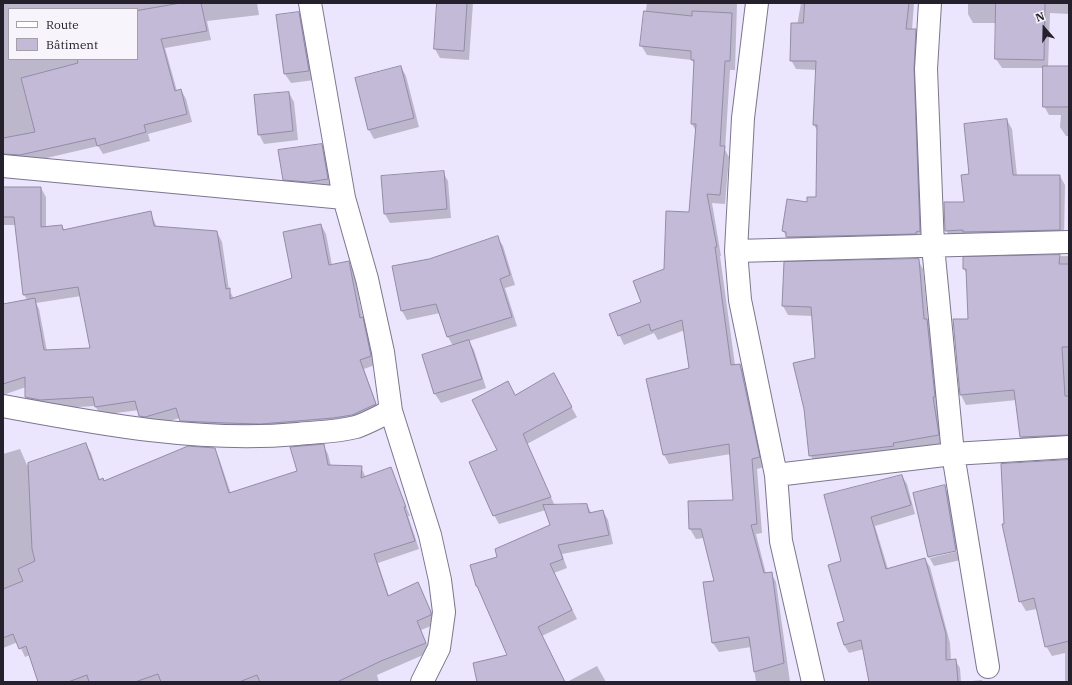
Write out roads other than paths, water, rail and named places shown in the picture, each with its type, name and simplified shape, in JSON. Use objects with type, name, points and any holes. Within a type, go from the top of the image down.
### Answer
[{"type":"street","points":[[310,3],[344,198],[367,279],[382,345],[392,411],[430,535],[440,580],[444,612],[439,648],[422,682]]},
{"type":"street","points":[[757,3],[743,118],[736,250],[740,300],[776,475],[781,541],[813,682]]},
{"type":"street","points":[[930,3],[926,69],[933,246],[953,454],[988,667]]},
{"type":"street","points":[[3,166],[344,198]]},
{"type":"street","points":[[736,250],[1069,242]]},
{"type":"street","points":[[3,406],[56,416],[200,436],[276,436],[337,431],[357,427],[392,411]]},
{"type":"street","points":[[776,475],[953,454],[1069,447]]}]
